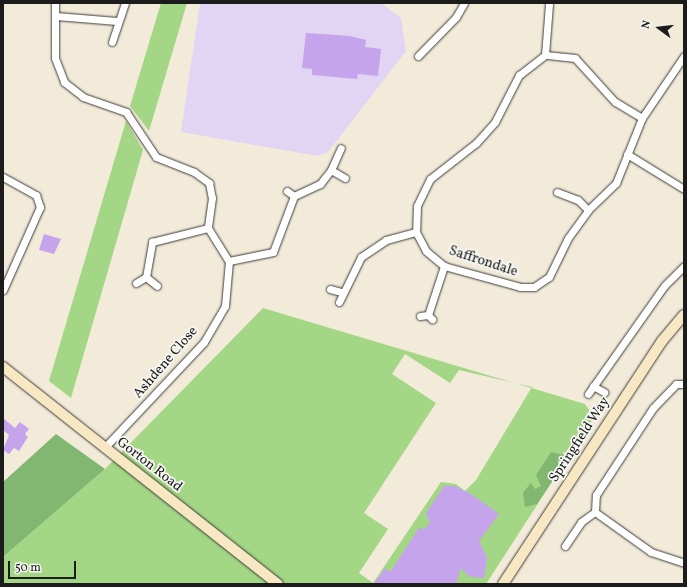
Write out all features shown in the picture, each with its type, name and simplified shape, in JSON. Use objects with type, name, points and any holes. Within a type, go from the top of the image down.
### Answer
[{"type":"main road","name":"Springfield Way","points":[[503,584],[662,341],[684,315]]},
{"type":"main road","name":"Gorton Road","points":[[3,367],[278,584]]},
{"type":"street","points":[[55,3],[55,58],[64,82],[83,97],[126,112],[156,157],[194,172],[209,183],[212,198],[208,228],[229,262],[273,252],[294,196],[320,184],[331,170],[341,148]]},
{"type":"street","points":[[112,42],[117,21],[124,3]]},
{"type":"street","points":[[418,56],[456,17],[464,3]]},
{"type":"street","points":[[550,3],[545,55],[575,58],[615,102],[642,118]]},
{"type":"street","points":[[56,16],[117,21]]},
{"type":"street","name":"Saffrondale","points":[[545,55],[519,75],[495,122],[476,143],[430,179],[417,206],[416,232],[426,251],[444,266],[520,288],[534,287],[549,277],[568,238],[588,210],[616,183],[642,118],[684,56]]},
{"type":"street","points":[[627,154],[684,190]]},
{"type":"street","points":[[331,170],[345,178]]},
{"type":"street","points":[[3,178],[36,195],[40,207],[3,290]]},
{"type":"street","points":[[287,191],[294,196]]},
{"type":"street","points":[[557,192],[578,200],[588,210]]},
{"type":"street","points":[[146,278],[152,242],[208,228]]},
{"type":"street","points":[[339,302],[341,292],[361,258],[386,240],[416,232]]},
{"type":"street","name":"Ashdene Close","points":[[104,448],[204,342],[225,306],[229,262]]},
{"type":"street","points":[[420,316],[430,317],[444,266]]},
{"type":"street","name":"Springfield Way","points":[[588,394],[665,285],[684,266]]},
{"type":"street","points":[[136,283],[146,278]]},
{"type":"street","points":[[146,278],[157,286]]},
{"type":"street","points":[[330,288],[341,292]]},
{"type":"street","points":[[566,546],[581,522],[594,512],[596,495],[653,408],[676,384],[684,384]]},
{"type":"street","name":"Springfield Way","points":[[593,386],[604,392]]},
{"type":"street","points":[[594,512],[651,552],[684,563]]},
{"type":"shaded area","points":[[200,3],[381,3],[401,18],[406,51],[328,152],[318,156],[181,132]]},
{"type":"green space","points":[[161,3],[187,3],[149,131],[130,106]]},
{"type":"green space","points":[[126,121],[143,150],[71,398],[49,381]]},
{"type":"green space","points":[[263,308],[514,383],[459,370],[450,383],[405,354],[392,374],[436,403],[364,513],[388,529],[359,573],[373,583],[441,482],[456,484],[465,491],[476,480],[531,388],[585,404],[594,417],[486,584],[3,584],[3,557],[105,469]]},
{"type":"green space","points":[[56,434],[105,469],[3,557],[3,482]]},
{"type":"green space","points":[[551,452],[564,455],[563,465],[537,504],[525,507],[523,493],[531,483],[535,489],[541,486],[536,475]]},
{"type":"building","points":[[306,33],[350,36],[366,40],[365,47],[381,49],[378,76],[358,74],[357,79],[312,75],[312,69],[302,68]]},
{"type":"building","points":[[44,234],[61,239],[54,254],[39,250]]},
{"type":"building","points":[[3,418],[15,428],[20,422],[29,429],[25,434],[28,437],[19,451],[14,448],[9,454],[3,450],[9,435],[3,430]]},
{"type":"building","points":[[444,486],[455,486],[471,494],[499,514],[479,541],[487,557],[484,578],[470,577],[461,568],[456,584],[374,584],[385,568],[390,572],[419,528],[424,529],[430,523],[426,513]]}]
